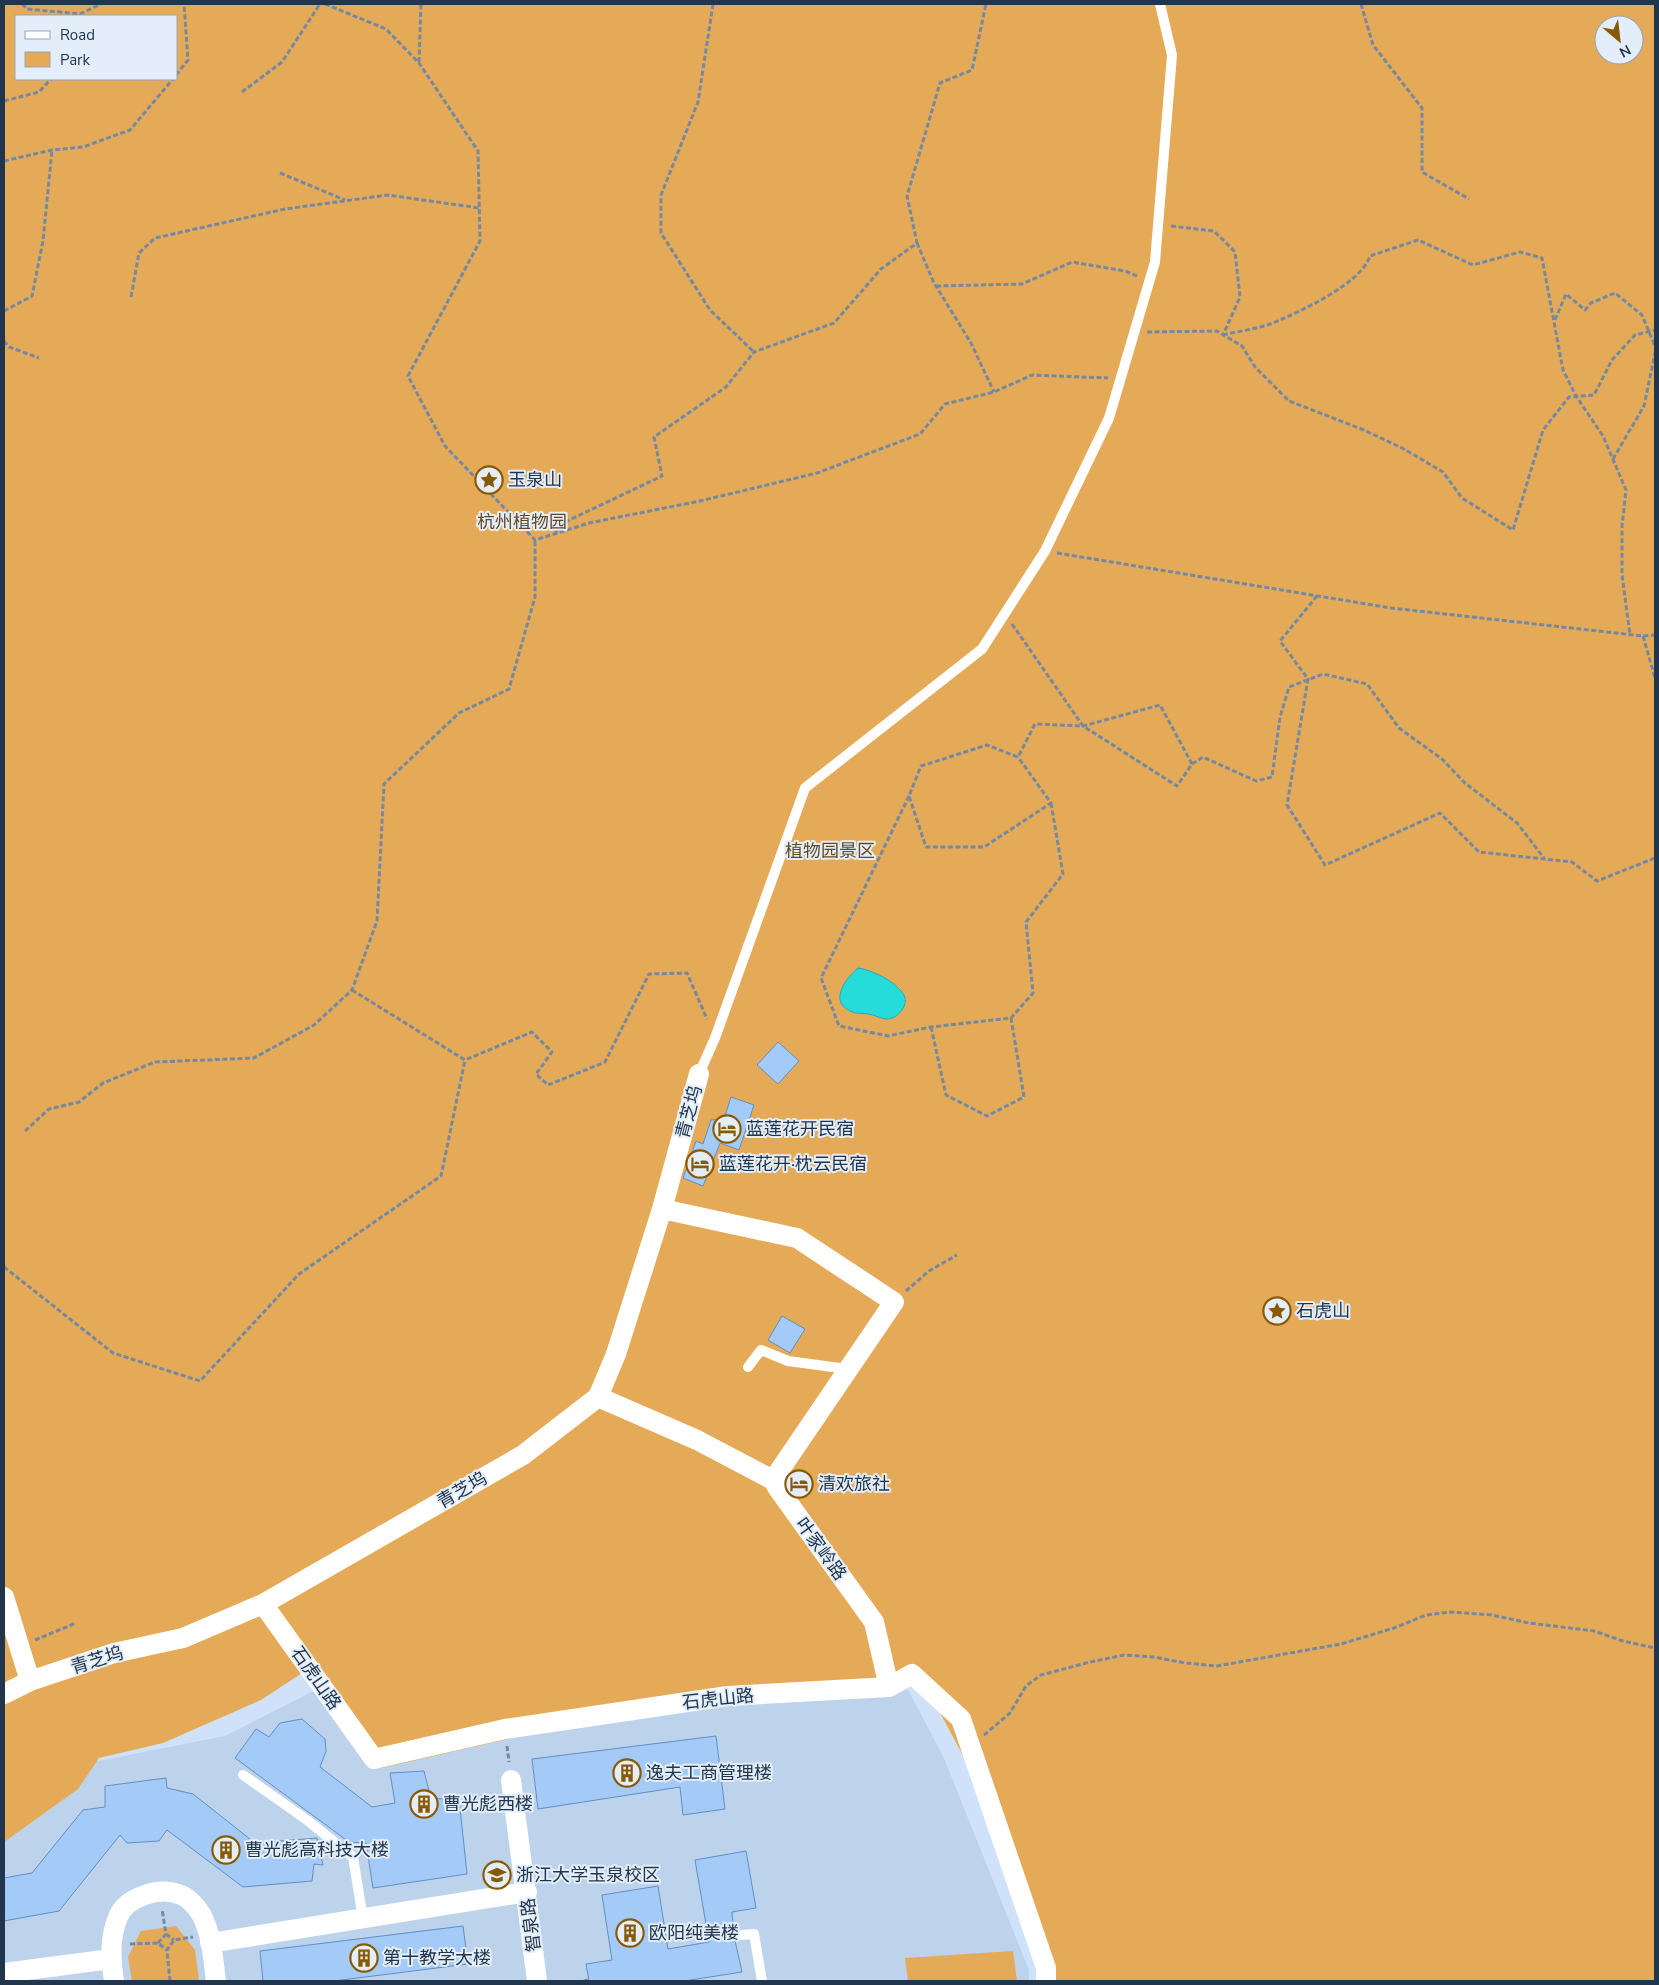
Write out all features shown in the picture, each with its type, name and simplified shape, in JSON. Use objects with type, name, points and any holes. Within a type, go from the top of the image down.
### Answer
[{"type":"street","name":"青芝坞","points":[[4,1694],[30,1681],[114,1653],[183,1638],[263,1604],[523,1455],[598,1397],[616,1354],[662,1209],[699,1074]]},
{"type":"street","points":[[598,1397],[697,1440],[774,1480],[847,1369],[894,1302],[797,1238],[662,1209]]},
{"type":"street","name":"叶家岭路","points":[[774,1480],[778,1490],[874,1622],[889,1687]]},
{"type":"street","points":[[4,1597],[30,1681]]},
{"type":"street","name":"石虎山路","points":[[263,1604],[374,1760],[505,1729],[728,1696],[889,1687],[912,1674],[961,1719],[1046,1968],[1046,1981]]},
{"type":"street","name":"智泉路","points":[[511,1780],[537,1981]]},
{"type":"street","points":[[114,1981],[111,1952],[119,1915],[134,1899],[159,1892],[178,1894],[191,1902],[201,1914],[210,1939],[216,1981]]},
{"type":"street","points":[[210,1939],[363,1919],[527,1892]]},
{"type":"street","points":[[4,1972],[111,1952]]},
{"type":"lane","points":[[699,1074],[715,1038],[804,788],[982,649],[1045,551],[1110,418],[1155,262],[1172,55],[1160,4]]},
{"type":"lane","points":[[748,1367],[761,1350],[788,1361],[847,1369]]},
{"type":"lane","points":[[243,1775],[307,1820],[353,1857],[363,1919]]},
{"type":"lane","points":[[742,1935],[754,1934],[762,1981]]},
{"type":"path","points":[[22,4],[27,9],[80,15],[102,4]]},
{"type":"path","points":[[178,72],[188,60],[184,4]]},
{"type":"path","points":[[242,92],[282,62],[320,4]]},
{"type":"path","points":[[25,1131],[49,1109],[79,1102],[103,1083],[154,1062],[254,1058],[314,1025],[352,990],[377,921],[384,784],[459,712],[510,689],[535,596],[536,540],[445,446],[408,376],[480,241],[478,151],[419,63],[386,29],[325,4]]},
{"type":"path","points":[[419,63],[421,4]]},
{"type":"path","points":[[713,4],[698,102],[661,195],[660,233],[710,310],[754,352]]},
{"type":"path","points":[[986,4],[972,70],[940,83],[908,196],[917,243],[936,286],[971,343],[994,392]]},
{"type":"path","points":[[1361,4],[1373,45],[1422,108],[1422,172],[1469,199]]},
{"type":"path","points":[[4,101],[39,92],[50,80]]},
{"type":"path","points":[[4,161],[52,150],[83,147],[130,130],[172,80]]},
{"type":"path","points":[[4,311],[32,296],[43,241],[52,150]]},
{"type":"path","points":[[280,173],[346,200]]},
{"type":"path","points":[[131,297],[139,253],[155,238],[285,209],[388,195],[480,208]]},
{"type":"path","points":[[1158,224],[1214,231],[1234,252],[1240,297],[1223,335]]},
{"type":"path","points":[[1223,335],[1271,324],[1330,296],[1367,265],[1370,256],[1418,240],[1473,266],[1520,252],[1542,258],[1563,370],[1576,396],[1603,436],[1626,490],[1622,526],[1622,575],[1630,635]]},
{"type":"path","points":[[554,534],[563,523],[662,476],[654,437],[726,386],[754,352],[834,323],[881,269],[917,243]]},
{"type":"path","points":[[936,286],[1022,284],[1072,262],[1125,271],[1149,282]]},
{"type":"path","points":[[1555,321],[1566,294],[1585,310],[1591,303],[1615,293],[1642,315],[1653,330],[1655,346]]},
{"type":"path","points":[[1134,332],[1217,331],[1242,346],[1255,367],[1289,400],[1364,430],[1442,472],[1462,498],[1513,530],[1543,430],[1569,397],[1594,394],[1612,360],[1635,335],[1653,330]]},
{"type":"path","points":[[4,341],[9,346],[39,358]]},
{"type":"path","points":[[1613,460],[1644,406],[1655,353]]},
{"type":"path","points":[[536,540],[589,523],[700,501],[817,473],[920,434],[944,404],[994,392],[1032,375],[1121,378]]},
{"type":"path","points":[[1045,551],[1391,608],[1630,635],[1655,635]]},
{"type":"path","points":[[1317,596],[1280,641],[1308,679],[1287,805],[1325,865],[1440,813],[1480,852],[1572,862],[1597,881],[1655,858]]},
{"type":"path","points":[[1005,613],[1083,726],[1177,786],[1192,764],[1203,757],[1256,780],[1272,777],[1280,717],[1289,687],[1323,674],[1367,684],[1399,728],[1442,759],[1465,783],[1517,823],[1544,859]]},
{"type":"path","points":[[1643,636],[1655,678]]},
{"type":"path","points":[[1018,757],[1035,724],[1083,726],[1160,705],[1192,764]]},
{"type":"path","points":[[987,744],[1018,757],[1051,803],[1063,874],[1026,922],[1033,993],[1011,1018],[931,1027],[888,1036],[839,1026],[821,978],[909,796],[921,766],[987,744]]},
{"type":"path","points":[[909,796],[926,847],[984,847],[1051,803]]},
{"type":"path","points":[[465,1060],[532,1032],[552,1052],[536,1074],[548,1085],[605,1062],[650,974],[687,973],[715,1038]]},
{"type":"path","points":[[352,990],[465,1060]]},
{"type":"path","points":[[931,1027],[946,1095],[987,1116],[1024,1097],[1011,1018]]},
{"type":"path","points":[[4,1267],[113,1353],[200,1381],[299,1274],[441,1176],[465,1060]]},
{"type":"path","points":[[894,1302],[929,1271],[957,1255]]},
{"type":"path","points":[[969,1742],[984,1736],[1010,1713],[1026,1686],[1042,1675],[1124,1655],[1154,1657],[1185,1663],[1217,1666],[1341,1644],[1394,1628],[1426,1615],[1451,1612],[1492,1615],[1529,1623],[1594,1631],[1623,1641],[1655,1648]]},
{"type":"path","points":[[19,1646],[76,1623]]},
{"type":"path","points":[[505,1729],[511,1780]]},
{"type":"path","points":[[159,1892],[166,1934],[174,1940],[210,1939]]},
{"type":"path","points":[[111,1952],[158,1944],[166,1934]]},
{"type":"path","points":[[170,1981],[167,1950],[174,1940]]},
{"type":"path","points":[[158,1944],[167,1950]]},
{"type":"shaded area","points":[[858,968],[883,977],[901,991],[905,1001],[903,1009],[898,1015],[885,1019],[869,1014],[852,1012],[844,1007],[840,1001],[842,989],[849,977]]},
{"type":"shaded area","name":"浙江大学玉泉校区","points":[[906,1686],[943,1756],[1029,1970],[1029,1981],[4,1981],[4,1781],[12,1778],[225,1736],[314,1691],[514,1734],[737,1702]]},
{"type":"green space","name":"植物园景区","points":[[4,4],[1655,4],[1655,1981],[1050,1981],[991,1808],[929,1692],[911,1686],[590,1720],[382,1768],[313,1666],[261,1700],[163,1743],[99,1758],[78,1789],[4,1842]]},
{"type":"green space","points":[[176,1926],[195,1950],[199,1981],[132,1981],[128,1957],[141,1931]]},
{"type":"green space","points":[[1013,1951],[1017,1981],[908,1981],[905,1958]]},
{"type":"building","points":[[778,1042],[799,1061],[778,1084],[757,1065]]},
{"type":"building","points":[[731,1097],[754,1105],[739,1150],[720,1143],[703,1186],[683,1178],[696,1141],[703,1144],[711,1120],[724,1119]]},
{"type":"building","points":[[782,1316],[805,1329],[790,1353],[768,1340]]},
{"type":"building","name":"曹光彪西楼","points":[[302,1719],[325,1739],[326,1751],[320,1767],[372,1807],[395,1803],[390,1773],[424,1771],[431,1799],[459,1798],[467,1874],[373,1888],[366,1843],[349,1842],[235,1758],[256,1729],[269,1737],[280,1723]]},
{"type":"building","name":"逸夫工商管理楼","points":[[716,1736],[725,1809],[683,1815],[680,1787],[538,1809],[532,1759]]},
{"type":"building","name":"曹光彪高科技大楼","points":[[166,1778],[167,1788],[193,1794],[255,1843],[317,1838],[323,1865],[314,1864],[312,1881],[243,1887],[167,1830],[159,1841],[127,1843],[120,1835],[59,1911],[4,1921],[4,1878],[32,1873],[83,1810],[105,1807],[105,1786]]},
{"type":"building","name":"欧阳纯美楼","points":[[746,1851],[756,1908],[732,1912],[734,1936],[742,1972],[684,1981],[589,1981],[586,1964],[612,1960],[602,1895],[658,1886],[668,1949],[709,1942],[695,1860]]},
{"type":"building","name":"第十教学大楼","points":[[463,1926],[468,1964],[334,1981],[263,1981],[260,1951]]},
{"type":"place","name":"玉泉山","points":[[489,480]]},
{"type":"place","name":"蓝莲花开民宿","points":[[727,1129]]},
{"type":"place","name":"蓝莲花开·枕云民宿","points":[[700,1164]]},
{"type":"place","name":"石虎山","points":[[1277,1311]]},
{"type":"place","name":"清欢旅社","points":[[799,1484]]},
{"type":"place","name":"逸夫工商管理楼","points":[[627,1773]]},
{"type":"place","name":"曹光彪西楼","points":[[424,1804]]},
{"type":"place","name":"曹光彪高科技大楼","points":[[226,1850]]},
{"type":"place","name":"浙江大学玉泉校区","points":[[497,1875]]},
{"type":"place","name":"欧阳纯美楼","points":[[630,1933]]},
{"type":"place","name":"第十教学大楼","points":[[364,1958]]},
{"type":"park label","name":"杭州植物园","points":[[522,522]]}]
